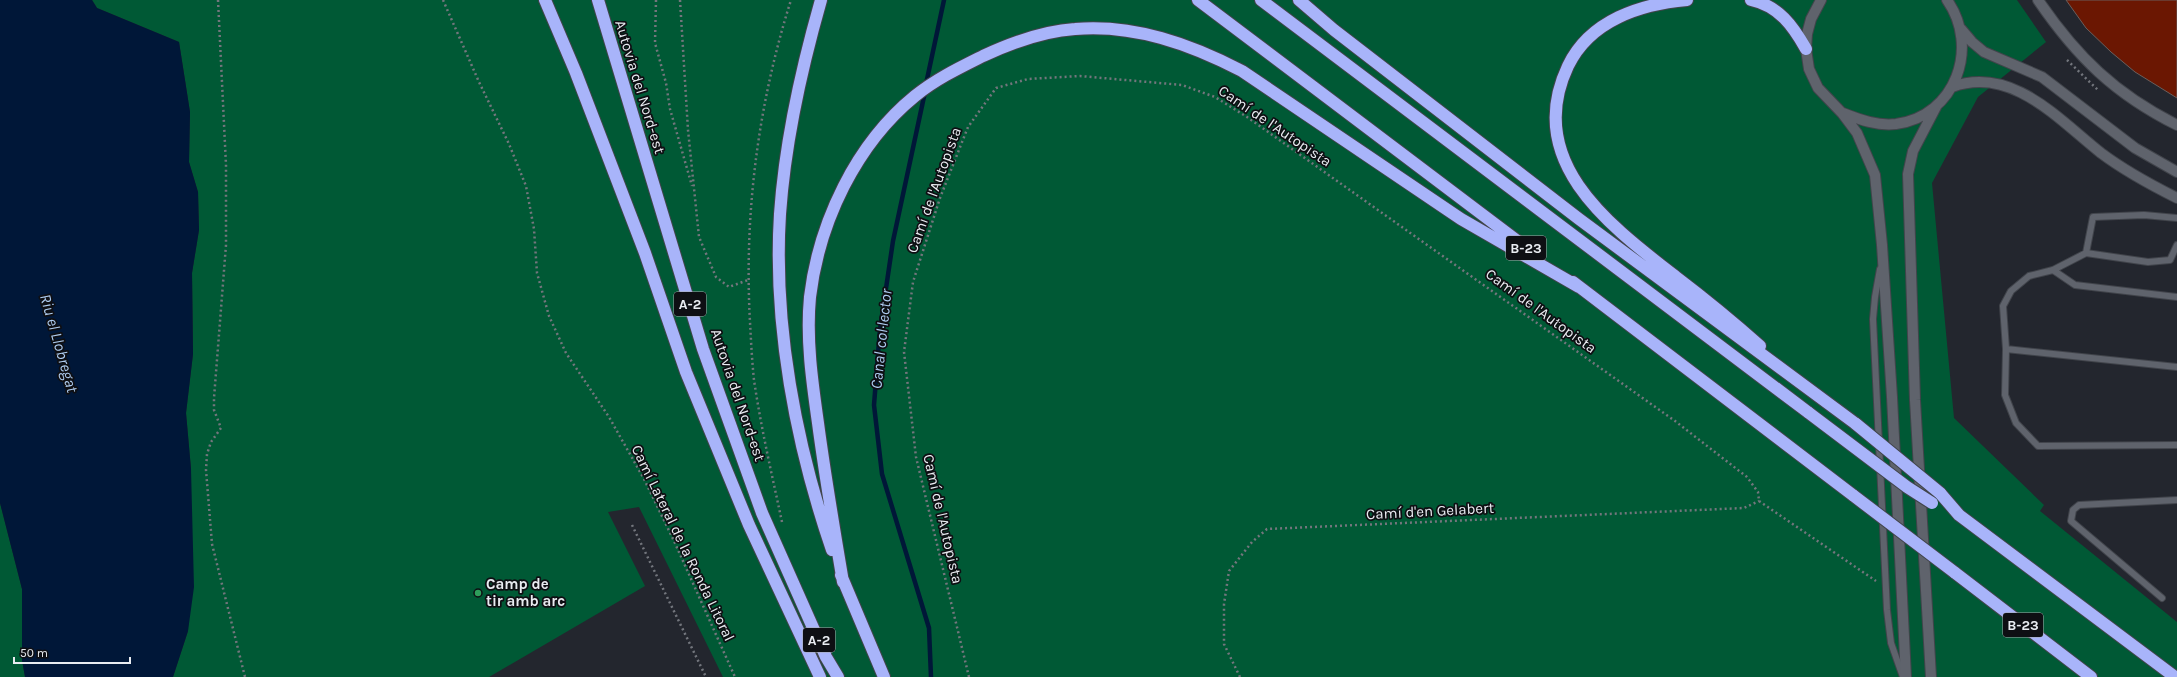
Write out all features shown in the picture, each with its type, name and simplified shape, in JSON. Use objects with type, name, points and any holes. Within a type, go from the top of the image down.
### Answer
[{"type":"highway","points":[[545,0],[576,73],[646,253],[686,372],[749,525],[820,677]]},
{"type":"highway","name":"Autovia del Nord-est","points":[[598,0],[603,21],[706,356],[762,513],[826,657],[838,677]]},
{"type":"highway","points":[[821,0],[806,52],[790,132],[780,214],[780,267],[793,410],[815,500],[843,582],[884,677]]},
{"type":"highway","name":"B-23","points":[[1198,0],[1579,287],[2091,677]]},
{"type":"highway","name":"B-23","points":[[1261,0],[1907,487],[1932,503],[1960,515],[2174,677]]},
{"type":"highway","points":[[1299,0],[1334,30],[1579,219],[1720,325],[1856,424],[1940,493],[1960,515]]},
{"type":"highway","points":[[1687,0],[1645,7],[1620,16],[1602,26],[1580,48],[1570,62],[1560,82],[1556,101],[1556,122],[1561,152],[1578,185],[1611,224],[1726,316],[1815,394]]},
{"type":"highway","points":[[1751,0],[1759,2],[1787,19],[1806,49]]},
{"type":"highway","points":[[843,582],[812,380],[808,324],[810,295],[823,240],[844,187],[865,151],[889,122],[915,97],[958,68],[1010,45],[1053,32],[1075,29],[1100,29],[1143,33],[1188,45],[1206,52],[1242,71],[1461,219],[1579,287]]},
{"type":"main road","points":[[1821,0],[1811,19],[1806,49],[1810,69],[1818,88],[1842,112],[1857,133],[1875,174],[1883,258],[1892,397],[1906,677]]},
{"type":"main road","points":[[1931,677],[1915,400],[1908,174],[1913,151],[1937,105],[1952,87],[1962,59],[1961,29],[1954,10],[1947,0]]},
{"type":"main road","points":[[2038,0],[2058,30],[2092,67],[2119,91],[2154,114],[2177,125]]},
{"type":"main road","points":[[1961,29],[1972,42],[1984,52],[2042,77],[2129,144],[2177,172]]},
{"type":"main road","points":[[1952,87],[1962,83],[1986,81],[1999,84],[2021,93],[2048,109],[2107,157],[2145,181],[2177,198]]},
{"type":"main road","points":[[1842,112],[1864,122],[1897,124],[1914,119],[1937,105]]},
{"type":"lane","points":[[2086,253],[2093,217],[2144,215],[2177,218]]},
{"type":"lane","points":[[2177,245],[2170,260],[2148,262],[2086,253],[2053,270],[2029,276],[2011,292],[2003,306],[2006,349],[2005,395],[2016,423],[2038,446],[2177,445]]},
{"type":"lane","points":[[1883,258],[1875,297],[1873,319],[1886,588],[1891,643],[1902,677]]},
{"type":"lane","points":[[2053,270],[2075,285],[2177,297]]},
{"type":"lane","points":[[2006,349],[2177,367]]},
{"type":"lane","points":[[2162,598],[2071,521],[2073,510],[2079,505],[2177,500]]},
{"type":"path","points":[[218,0],[226,165],[226,245],[214,398],[214,410],[221,428],[211,442],[207,454],[206,470],[212,544],[245,677]]},
{"type":"path","name":"Camí Lateral de la Ronda Litoral","points":[[443,0],[479,82],[509,144],[526,186],[534,229],[537,273],[552,322],[566,353],[609,417],[644,479],[674,541],[735,677]]},
{"type":"path","points":[[656,0],[655,43],[666,83],[670,109],[694,194]]},
{"type":"path","points":[[680,0],[688,130],[699,237],[716,277],[729,287],[748,280]]},
{"type":"path","name":"Camí de l'Autopista","points":[[969,677],[916,457],[904,352],[913,282],[940,198],[968,127],[996,88],[1028,79],[1080,76],[1145,81],[1182,85],[1215,97],[1247,117],[1676,421],[1747,477],[1758,492],[1759,501]]},
{"type":"path","points":[[1759,501],[1886,588]]},
{"type":"path","name":"Camí d'en Gelabert","points":[[1240,677],[1224,644],[1224,604],[1229,571],[1252,542],[1267,529],[1744,508],[1759,501]]},
{"type":"path","points":[[632,526],[706,677]]},
{"type":"green space","points":[[92,0],[2017,0],[2046,42],[1978,97],[1932,183],[1954,418],[2044,505],[2040,511],[2177,622],[2177,677],[723,677],[639,507],[608,512],[645,586],[489,677],[173,677],[188,631],[191,469],[186,413],[193,354],[192,273],[199,230],[198,192],[189,162],[190,112],[179,42],[97,8]]},
{"type":"green space","points":[[0,503],[22,589],[22,660],[25,677],[0,677]]},
{"type":"water","name":"Riu el Llobregat","points":[[0,0],[92,0],[97,8],[179,42],[190,112],[189,162],[198,192],[199,230],[192,273],[193,354],[186,413],[191,469],[194,587],[188,631],[173,677],[25,677],[22,660],[22,589],[0,503]]},
{"type":"building","points":[[2066,0],[2177,0],[2177,98],[2135,72],[2111,52],[2086,28]]},
{"type":"waterway","name":"Canal col·lector","points":[[926,84],[944,0]]},
{"type":"waterway","name":"Canal col·lector","points":[[925,92],[893,241],[880,329],[874,405],[882,474],[929,628],[931,677]]},
{"type":"place","name":"Camp de tir amb arc","points":[[478,593]]}]
